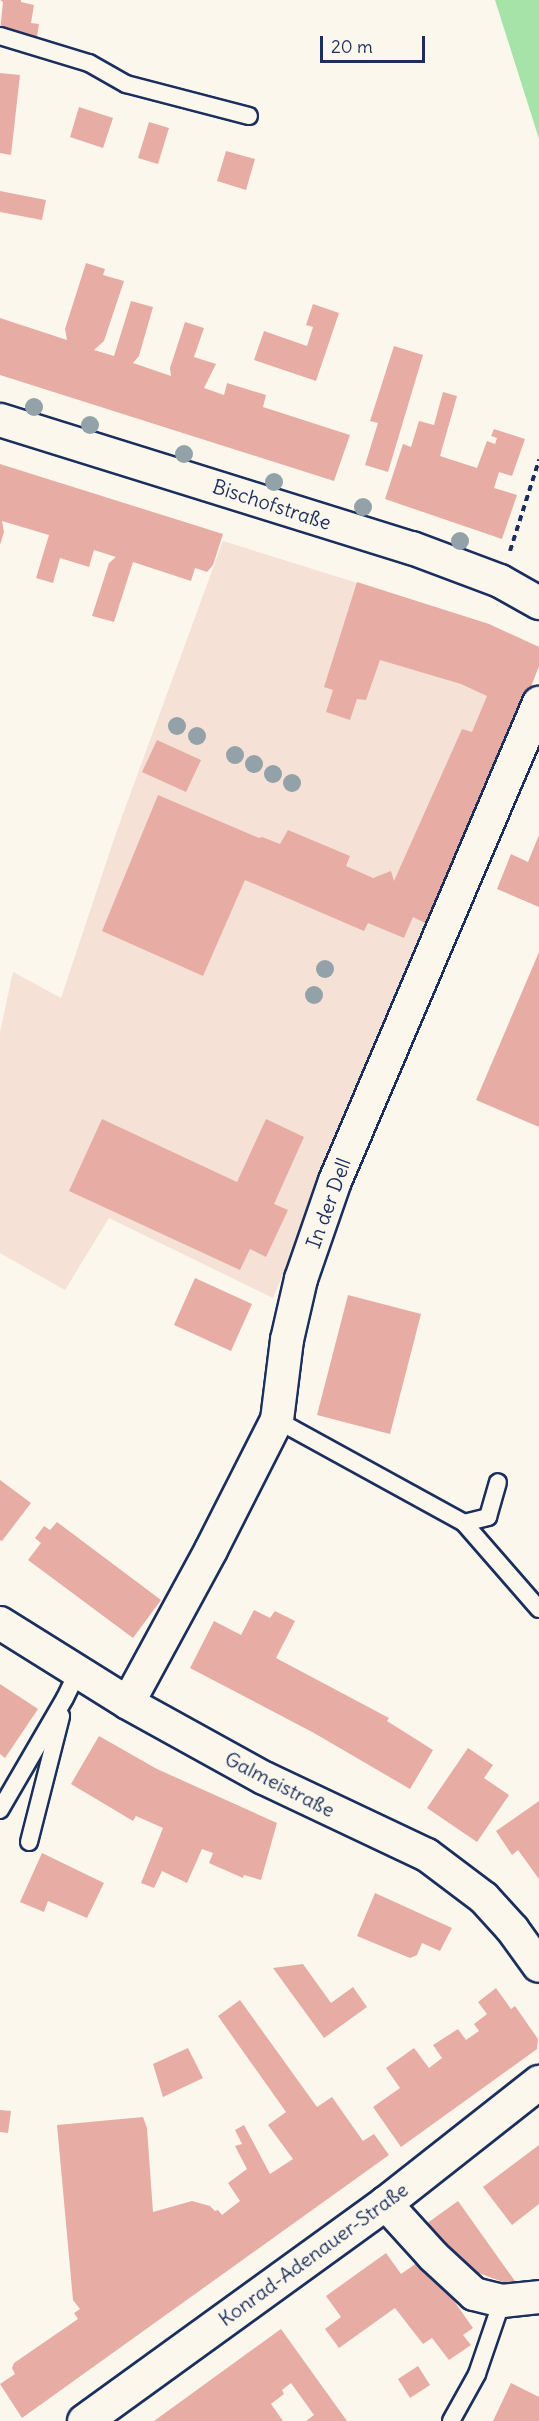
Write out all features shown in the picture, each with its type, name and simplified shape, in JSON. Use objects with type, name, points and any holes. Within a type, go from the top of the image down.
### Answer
[{"type":"street","name":"Bischofstraße","points":[[0,420],[412,548],[500,581],[539,603]]},
{"type":"street","name":"In der Dell","points":[[129,1703],[277,1420],[287,1340],[301,1280],[335,1181],[539,703]]},
{"type":"street","name":"Galmeistraße","points":[[0,1623],[71,1684],[129,1703],[264,1778],[428,1855],[484,1898],[513,1930],[539,1966]]},
{"type":"street","name":"Konrad-Adenauer-Straße","points":[[84,2421],[385,2203],[539,2082]]},
{"type":"street","points":[[385,2203],[433,2256],[474,2294],[502,2301],[526,2301],[539,2297]]},
{"type":"lane","points":[[0,36],[89,63],[126,84],[249,116]]},
{"type":"lane","points":[[277,1420],[464,1523],[539,1609]]},
{"type":"lane","points":[[464,1523],[488,1517],[498,1482]]},
{"type":"lane","points":[[0,1810],[71,1684]]},
{"type":"lane","points":[[29,1842],[71,1684]]},
{"type":"lane","points":[[451,2421],[477,2374],[502,2301]]},
{"type":"path","points":[[500,581],[539,460]]},
{"type":"shaded area","points":[[223,541],[489,624],[539,647],[539,666],[273,1298],[109,1218],[65,1290],[0,1253],[0,1032],[13,972],[61,998],[116,833]]},
{"type":"green space","points":[[495,0],[539,0],[539,139]]},
{"type":"building","points":[[0,0],[21,0],[21,2],[34,5],[31,23],[39,24],[36,43],[0,32],[3,2]]},
{"type":"building","points":[[0,73],[20,75],[11,155],[0,153]]},
{"type":"building","points":[[79,107],[113,118],[103,148],[70,137]]},
{"type":"building","points":[[149,122],[169,128],[158,164],[138,158]]},
{"type":"building","points":[[226,151],[255,159],[246,190],[217,181]]},
{"type":"building","points":[[0,191],[46,200],[42,220],[0,212]]},
{"type":"building","points":[[86,263],[105,269],[103,275],[124,281],[104,341],[94,350],[114,356],[131,301],[153,307],[139,356],[133,363],[171,376],[170,368],[185,322],[204,328],[194,357],[216,364],[204,388],[224,395],[227,383],[266,395],[263,407],[350,435],[334,481],[0,375],[0,318],[67,340],[65,329]]},
{"type":"building","points":[[313,304],[339,313],[316,381],[254,360],[264,331],[307,346],[313,327],[306,325]]},
{"type":"building","points":[[394,346],[423,355],[388,472],[365,465],[378,423],[370,421]]},
{"type":"building","points":[[443,392],[457,396],[440,456],[477,468],[487,441],[495,444],[497,438],[491,436],[494,429],[525,439],[512,476],[499,472],[494,488],[517,495],[502,539],[385,499],[403,444],[411,447],[419,421],[434,425]]},
{"type":"building","points":[[0,464],[223,534],[213,565],[207,572],[195,568],[191,581],[133,562],[114,622],[92,616],[109,563],[116,557],[94,550],[89,567],[60,558],[53,583],[36,578],[49,535],[2,521],[4,532],[0,545]]},
{"type":"building","points":[[357,582],[489,624],[539,647],[539,666],[524,705],[431,926],[413,917],[404,938],[368,923],[364,931],[245,880],[203,976],[102,931],[158,795],[259,838],[280,844],[288,830],[350,856],[346,866],[373,878],[391,871],[394,881],[462,729],[472,732],[487,696],[461,684],[380,660],[366,700],[357,699],[350,720],[326,712],[333,690],[324,687]]},
{"type":"building","points":[[157,740],[201,760],[186,792],[142,772]]},
{"type":"building","points":[[539,835],[539,907],[497,889],[511,854],[528,862]]},
{"type":"building","points":[[539,952],[539,1127],[476,1100]]},
{"type":"building","points":[[102,1119],[237,1182],[266,1119],[304,1137],[274,1204],[288,1210],[266,1257],[250,1249],[240,1270],[69,1191]]},
{"type":"building","points":[[195,1278],[252,1304],[231,1351],[174,1325]]},
{"type":"building","points":[[348,1295],[421,1314],[390,1434],[317,1415]]},
{"type":"building","points":[[0,1480],[31,1503],[2,1541],[0,1540]]},
{"type":"building","points":[[57,1522],[161,1600],[133,1638],[28,1560],[41,1543],[35,1538],[44,1526],[50,1530]]},
{"type":"building","points":[[254,1610],[270,1618],[275,1611],[295,1621],[276,1658],[389,1718],[387,1721],[433,1750],[410,1789],[314,1733],[190,1668],[214,1621],[241,1635]]},
{"type":"building","points":[[0,1684],[38,1709],[5,1758],[0,1754]]},
{"type":"building","points":[[99,1736],[157,1769],[277,1823],[261,1880],[244,1875],[243,1878],[209,1863],[213,1853],[202,1849],[187,1883],[162,1871],[154,1888],[141,1883],[163,1828],[136,1816],[133,1821],[71,1784]]},
{"type":"building","points":[[468,1748],[493,1765],[484,1778],[509,1795],[477,1842],[427,1808]]},
{"type":"building","points":[[539,1801],[539,1879],[518,1850],[512,1855],[496,1831]]},
{"type":"building","points":[[42,1853],[104,1883],[87,1918],[48,1901],[44,1912],[20,1902]]},
{"type":"building","points":[[375,1893],[452,1928],[440,1951],[422,1943],[417,1955],[410,1958],[357,1936]]},
{"type":"building","points":[[303,1964],[331,2003],[353,1987],[367,2007],[324,2038],[273,1968]]},
{"type":"building","points":[[496,1988],[511,2009],[515,2006],[538,2039],[537,2049],[401,2147],[373,2107],[400,2088],[386,2068],[414,2048],[429,2068],[442,2058],[433,2045],[458,2029],[466,2040],[479,2031],[474,2024],[487,2014],[478,2002]]},
{"type":"building","points":[[240,2000],[317,2107],[332,2097],[363,2141],[374,2134],[389,2155],[22,2418],[0,2384],[15,2374],[12,2368],[14,2363],[78,2319],[74,2313],[80,2309],[73,2300],[57,2125],[143,2117],[147,2128],[153,2212],[192,2201],[210,2206],[222,2215],[240,2201],[228,2183],[247,2169],[235,2146],[242,2144],[235,2130],[244,2125],[270,2174],[293,2159],[268,2125],[286,2112],[218,2016]]},
{"type":"building","points":[[188,2048],[203,2078],[163,2097],[153,2064]]},
{"type":"building","points":[[0,2110],[11,2111],[8,2133],[0,2132]]},
{"type":"building","points":[[539,2145],[539,2204],[512,2225],[483,2187]]},
{"type":"building","points":[[458,2201],[517,2284],[508,2284],[468,2269],[451,2256],[426,2224]]},
{"type":"building","points":[[386,2253],[401,2274],[424,2258],[473,2328],[463,2335],[471,2345],[449,2360],[432,2338],[423,2344],[395,2308],[339,2348],[325,2329],[341,2317],[326,2296]]},
{"type":"building","points":[[281,2329],[347,2421],[306,2421],[314,2415],[291,2383],[282,2390],[284,2394],[271,2404],[283,2421],[154,2421]]},
{"type":"building","points":[[418,2366],[430,2385],[410,2398],[398,2379]]},
{"type":"building","points":[[511,2383],[539,2397],[539,2421],[493,2421]]}]
